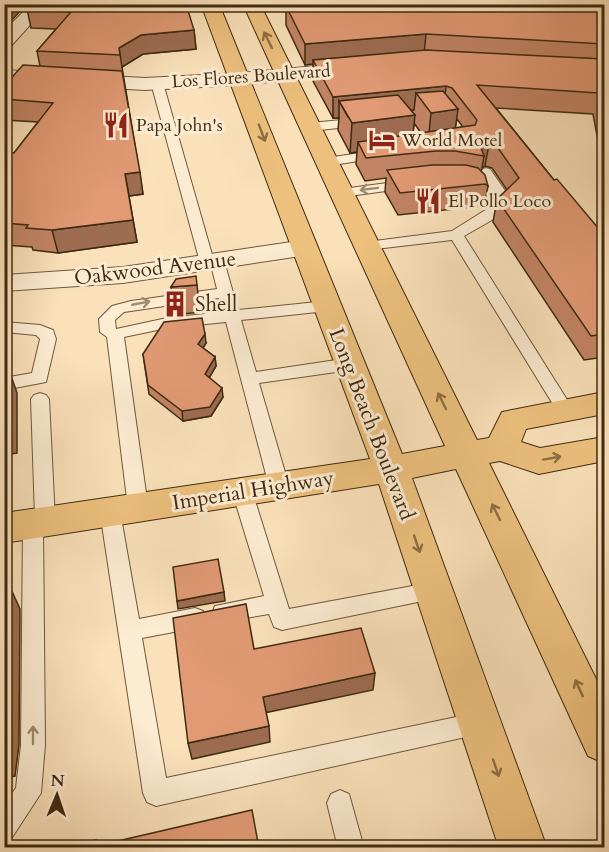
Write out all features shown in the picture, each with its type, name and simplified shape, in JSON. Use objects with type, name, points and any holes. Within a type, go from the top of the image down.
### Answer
[{"type":"main road","name":"Long Beach Boulevard","points":[[210,4],[391,469],[524,848]]},
{"type":"main road","points":[[251,4],[367,246],[484,451],[604,741]]},
{"type":"main road","points":[[484,451],[514,420],[604,403]]},
{"type":"main road","name":"Imperial Highway","points":[[27,524],[391,469],[484,451],[539,461],[604,449]]},
{"type":"street","points":[[4,42],[41,4]]},
{"type":"street","name":"Los Flores Boulevard","points":[[4,76],[157,83],[240,79],[376,66]]},
{"type":"street","name":"Oakwood Avenue","points":[[4,283],[123,275],[304,248]]},
{"type":"lane","points":[[157,83],[212,262],[226,292],[279,486]]},
{"type":"lane","points":[[310,127],[380,120]]},
{"type":"lane","points":[[326,162],[390,153]]},
{"type":"lane","points":[[367,246],[456,235],[487,217],[506,201],[485,172]]},
{"type":"lane","points":[[457,179],[480,184],[493,201],[494,209]]},
{"type":"lane","points":[[342,193],[424,182]]},
{"type":"lane","points":[[456,235],[565,410]]},
{"type":"lane","points":[[226,292],[136,304],[118,309],[107,319],[108,332],[115,334],[167,323],[327,306]]},
{"type":"lane","points":[[4,327],[40,330],[47,334],[48,339],[40,378],[4,384]]},
{"type":"lane","points":[[115,334],[129,631],[156,794],[480,724]]},
{"type":"lane","points":[[249,379],[350,364]]},
{"type":"lane","points":[[4,827],[28,793],[33,745],[27,524],[40,399]]},
{"type":"lane","points":[[242,491],[282,620],[434,591]]},
{"type":"lane","points":[[129,631],[277,603]]},
{"type":"lane","points":[[340,803],[351,848]]},
{"type":"building","points":[[31,4],[186,4],[194,30],[141,35],[119,48],[120,55],[37,51],[71,12],[27,9]]},
{"type":"building","points":[[305,4],[604,4],[604,44],[426,34],[305,44],[286,6]]},
{"type":"building","points":[[426,50],[604,59],[604,123],[598,93],[477,85],[554,180],[557,179],[604,235],[604,334],[591,336],[497,199],[519,178],[496,145],[489,144],[481,148],[484,156],[455,151],[436,151],[366,158],[358,142],[475,125],[477,120],[452,88],[446,86],[333,97],[313,60]]},
{"type":"building","points":[[23,65],[122,71],[140,172],[125,174],[133,220],[52,230],[4,223],[4,152],[14,153],[53,103],[4,99],[4,86]]},
{"type":"building","points":[[443,91],[458,109],[431,113],[416,93]]},
{"type":"building","points":[[398,95],[415,115],[352,123],[339,101]]},
{"type":"building","points":[[432,165],[466,165],[478,168],[485,175],[488,186],[485,184],[400,193],[387,170]]},
{"type":"building","points":[[196,276],[197,285],[171,287],[176,279]]},
{"type":"building","name":"Shell","points":[[202,318],[205,334],[198,344],[215,357],[205,374],[222,388],[210,407],[182,411],[148,385],[143,354],[164,322]]},
{"type":"building","points":[[4,370],[9,370],[9,430],[4,430]]},
{"type":"building","points":[[218,559],[224,592],[177,601],[173,567]]},
{"type":"building","points":[[10,587],[8,725],[4,750],[4,588]]},
{"type":"building","points":[[246,604],[254,649],[361,628],[375,673],[263,697],[269,726],[188,743],[173,618]]},
{"type":"building","points":[[252,810],[259,848],[64,848],[96,840],[96,846]]},
{"type":"place","name":"Papa John's","points":[[116,125]]},
{"type":"place","name":"World Motel","points":[[382,140]]},
{"type":"place","name":"El Pollo Loco","points":[[428,201]]},
{"type":"place","name":"Shell","points":[[175,304]]}]
